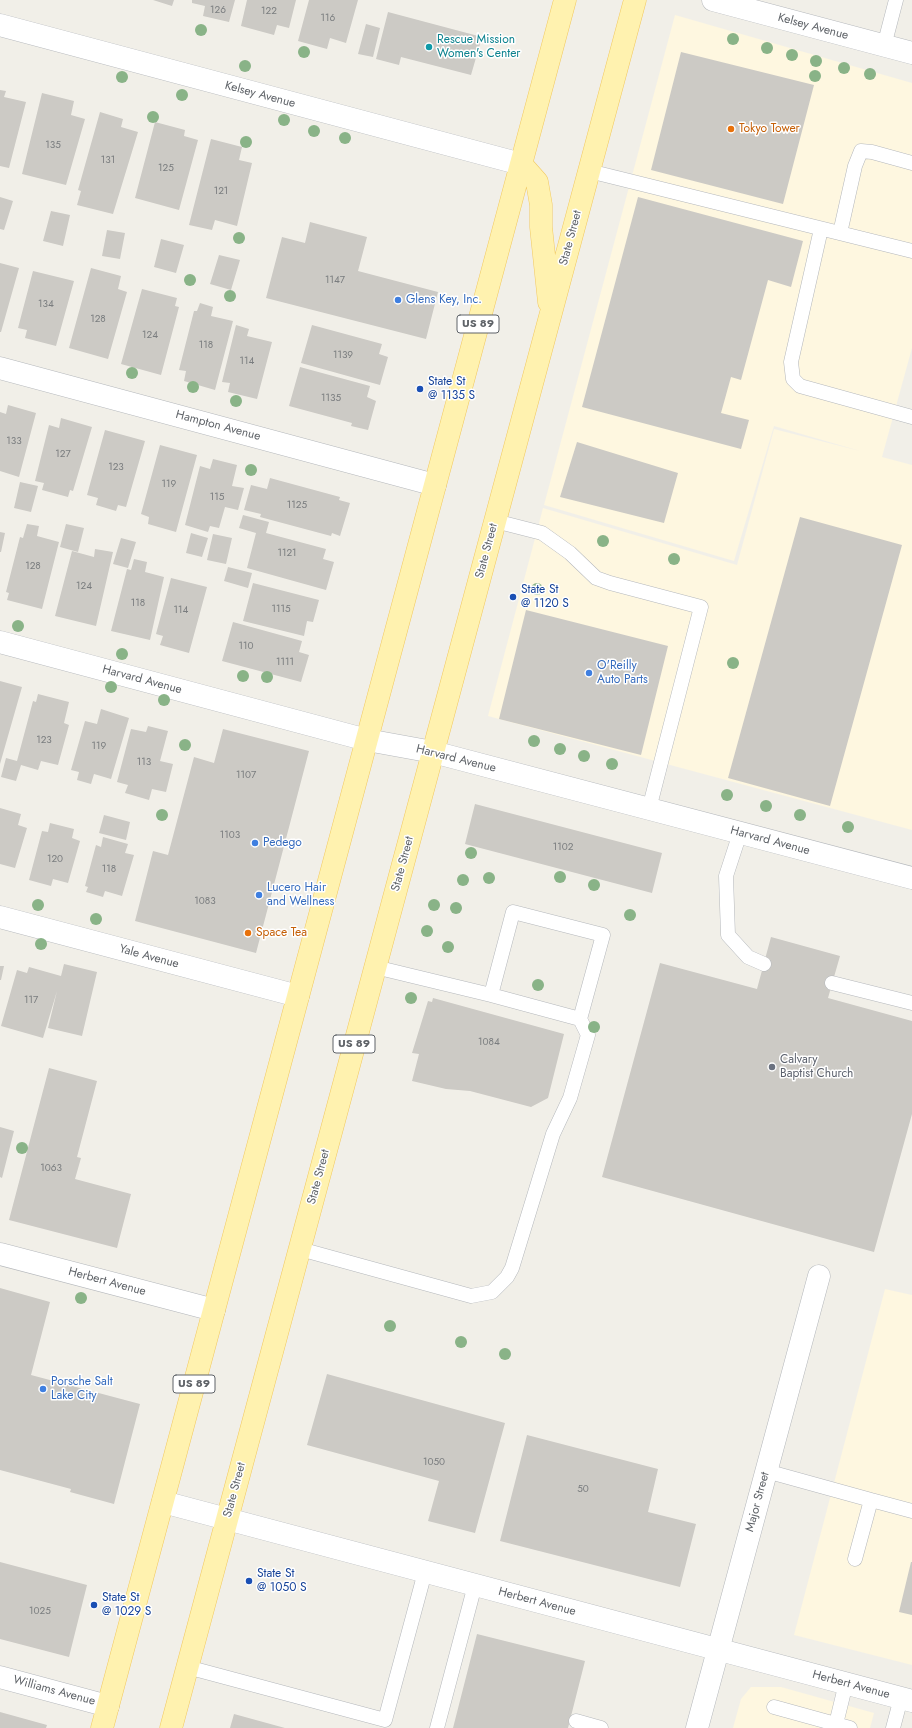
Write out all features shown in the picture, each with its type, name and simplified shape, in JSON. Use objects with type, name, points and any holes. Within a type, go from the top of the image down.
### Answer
[{"type":"main road","name":"US 89","points":[[102,1728],[565,0]]},
{"type":"main road","name":"State Street","points":[[171,1728],[635,0]]},
{"type":"main road","points":[[521,164],[537,182],[540,197],[541,227],[551,316]]},
{"type":"street","name":"Kelsey Avenue","points":[[713,0],[912,53]]},
{"type":"street","name":"Kelsey Avenue","points":[[0,25],[521,164]]},
{"type":"street","name":"Hampton Avenue","points":[[0,368],[436,485]]},
{"type":"street","name":"Harvard Avenue","points":[[0,642],[367,740],[433,752],[912,878]]},
{"type":"street","name":"Yale Avenue","points":[[0,917],[298,996]]},
{"type":"street","name":"Herbert Avenue","points":[[0,1254],[214,1310]]},
{"type":"street","name":"Major Street","points":[[697,1728],[819,1276]]},
{"type":"street","name":"Herbert Avenue","points":[[163,1502],[906,1700]]},
{"type":"street","name":"Williams Avenue","points":[[0,1677],[108,1706]]},
{"type":"lane","points":[[884,46],[896,0]]},
{"type":"lane","points":[[840,233],[855,166],[861,151],[872,152],[912,163]]},
{"type":"lane","points":[[589,171],[912,251]]},
{"type":"lane","points":[[822,228],[791,362],[793,379],[800,386],[912,417]]},
{"type":"lane","points":[[495,521],[542,533],[570,553],[596,578],[701,607],[649,809]]},
{"type":"lane","points":[[740,833],[726,876],[728,935],[748,957],[764,964]]},
{"type":"lane","points":[[300,1249],[471,1296],[492,1292],[507,1277],[512,1268],[553,1134],[570,1098],[588,1035],[580,1019],[603,935],[513,912],[490,995]]},
{"type":"lane","points":[[375,967],[580,1019]]},
{"type":"lane","points":[[832,983],[912,1003]]},
{"type":"lane","points":[[766,1471],[912,1511]]},
{"type":"lane","points":[[855,1559],[871,1500]]},
{"type":"lane","points":[[188,1668],[385,1720],[425,1572]]},
{"type":"lane","points":[[437,1728],[475,1585]]},
{"type":"lane","points":[[836,1724],[846,1683]]},
{"type":"lane","points":[[894,1728],[906,1700]]},
{"type":"lane","points":[[774,1708],[850,1728]]},
{"type":"lane","points":[[576,1721],[601,1728]]},
{"type":"shaded area","points":[[675,15],[912,83],[912,348],[882,457],[912,465],[912,830],[488,716],[543,508],[737,565],[774,429],[860,451],[774,426],[734,561],[544,505]]},
{"type":"shaded area","points":[[885,1289],[912,1295],[912,1665],[794,1635]]},
{"type":"shaded area","points":[[751,1687],[781,1687],[874,1713],[870,1728],[733,1728],[741,1699]]},
{"type":"building","points":[[153,0],[174,0],[172,6]]},
{"type":"building","points":[[192,0],[235,0],[229,22],[203,16],[205,6],[192,3]]},
{"type":"building","points":[[247,0],[296,0],[289,28],[277,25],[274,35],[241,26]]},
{"type":"building","points":[[309,0],[358,0],[346,43],[330,38],[327,49],[298,41]]},
{"type":"building","name":"Rescue Mission Women's Center","points":[[388,12],[482,37],[471,75],[401,57],[399,65],[376,59]]},
{"type":"building","points":[[366,24],[380,28],[373,57],[358,54]]},
{"type":"building","points":[[681,52],[814,85],[783,204],[651,170]]},
{"type":"building","points":[[0,90],[6,91],[4,97],[26,102],[9,168],[0,166]]},
{"type":"building","points":[[42,93],[74,101],[71,115],[85,119],[66,185],[22,174]]},
{"type":"building","points":[[100,112],[123,119],[121,127],[138,132],[113,214],[77,205],[81,191],[78,190]]},
{"type":"building","points":[[155,122],[185,130],[184,136],[198,140],[179,210],[135,198]]},
{"type":"building","points":[[211,139],[242,147],[239,160],[252,163],[237,226],[215,220],[212,230],[189,225]]},
{"type":"building","points":[[0,197],[13,201],[4,230],[0,229]]},
{"type":"building","points":[[638,197],[803,241],[791,287],[768,280],[741,380],[731,377],[721,413],[749,420],[741,449],[582,407]]},
{"type":"building","points":[[51,211],[70,215],[63,246],[43,241]]},
{"type":"building","points":[[310,222],[367,237],[358,271],[438,292],[426,339],[266,298],[282,237],[305,243]]},
{"type":"building","points":[[107,230],[125,233],[120,259],[102,256]]},
{"type":"building","points":[[161,239],[184,245],[176,273],[154,267]]},
{"type":"building","points":[[219,255],[240,260],[231,290],[210,284]]},
{"type":"building","points":[[0,263],[19,268],[1,332],[0,332]]},
{"type":"building","points":[[91,268],[121,276],[118,289],[127,292],[108,359],[69,348]]},
{"type":"building","points":[[33,271],[74,281],[56,346],[25,338],[27,330],[18,328]]},
{"type":"building","points":[[142,289],[177,298],[175,306],[179,307],[161,375],[121,364]]},
{"type":"building","points":[[200,303],[213,307],[211,316],[233,321],[215,390],[184,381],[186,371],[179,370],[194,311],[197,311]]},
{"type":"building","points":[[236,325],[249,329],[247,336],[272,342],[257,399],[228,392],[230,383],[222,382]]},
{"type":"building","points":[[312,325],[382,344],[379,354],[388,357],[380,385],[301,363]]},
{"type":"building","points":[[300,367],[370,386],[367,397],[376,401],[368,430],[351,426],[352,423],[289,406]]},
{"type":"building","points":[[8,405],[36,413],[19,477],[0,471],[0,412],[6,414]]},
{"type":"building","points":[[61,418],[92,427],[73,491],[70,490],[68,497],[42,490],[44,483],[35,481],[49,425],[59,428]]},
{"type":"building","points":[[105,430],[145,441],[126,507],[118,505],[116,511],[96,505],[98,498],[87,495]]},
{"type":"building","points":[[577,442],[678,473],[664,523],[560,497]]},
{"type":"building","points":[[160,445],[197,455],[176,532],[148,524],[149,517],[141,514]]},
{"type":"building","points":[[213,459],[237,465],[232,486],[244,488],[238,510],[225,507],[219,528],[210,526],[208,532],[185,525],[200,466],[210,469]]},
{"type":"building","points":[[270,478],[340,497],[339,500],[350,503],[340,536],[332,533],[331,536],[260,517],[261,514],[244,510],[251,485],[267,489]]},
{"type":"building","points":[[20,482],[38,486],[31,512],[14,508]]},
{"type":"building","points":[[243,515],[269,522],[266,533],[326,549],[323,559],[334,562],[326,590],[247,568],[256,533],[239,528]]},
{"type":"building","points":[[800,517],[902,545],[830,806],[728,778]]},
{"type":"building","points":[[27,524],[39,526],[37,536],[59,542],[42,609],[7,600],[9,593],[6,592],[20,537],[23,538]]},
{"type":"building","points":[[66,524],[84,528],[78,552],[60,547]]},
{"type":"building","points":[[0,532],[5,533],[1,552],[0,552]]},
{"type":"building","points":[[191,533],[208,538],[202,557],[186,553]]},
{"type":"building","points":[[213,534],[232,538],[226,564],[207,560]]},
{"type":"building","points":[[121,538],[136,542],[128,568],[113,564]]},
{"type":"building","points":[[95,549],[113,552],[96,626],[55,616],[72,551],[94,557]]},
{"type":"building","points":[[134,559],[147,562],[145,572],[164,577],[150,640],[111,631],[127,569],[131,570]]},
{"type":"building","points":[[228,567],[252,573],[248,588],[224,581]]},
{"type":"building","points":[[171,578],[207,587],[189,653],[160,645],[163,636],[156,634]]},
{"type":"building","points":[[253,583],[319,600],[313,622],[307,621],[304,636],[243,621]]},
{"type":"building","points":[[526,610],[668,646],[641,755],[499,719]]},
{"type":"building","points":[[233,622],[302,641],[299,652],[309,655],[301,682],[222,661]]},
{"type":"building","points":[[0,681],[22,687],[0,764]]},
{"type":"building","points":[[38,694],[69,702],[64,723],[69,725],[58,765],[41,761],[38,770],[21,765],[16,781],[1,777],[6,758],[17,761],[33,701],[36,702]]},
{"type":"building","points":[[101,709],[129,718],[111,779],[94,774],[91,784],[77,780],[79,772],[71,770],[85,721],[97,724]]},
{"type":"building","points":[[148,726],[168,731],[160,761],[173,764],[166,792],[152,789],[149,800],[125,793],[128,785],[117,782],[131,729],[146,732]]},
{"type":"building","points":[[223,729],[309,751],[256,953],[135,921],[153,851],[168,855],[194,757],[214,763]]},
{"type":"building","points":[[475,804],[662,853],[652,893],[465,844]]},
{"type":"building","points":[[0,808],[21,814],[18,825],[27,828],[15,868],[0,864]]},
{"type":"building","points":[[104,815],[130,822],[126,840],[99,833]]},
{"type":"building","points":[[50,823],[74,829],[72,838],[80,841],[68,883],[53,879],[51,886],[29,880],[42,831],[48,832]]},
{"type":"building","points":[[103,837],[128,844],[125,853],[134,855],[122,896],[105,891],[103,897],[86,892],[88,887],[85,886],[96,845],[101,847]]},
{"type":"building","name":"Calvary Baptist Church","points":[[771,937],[840,956],[828,998],[912,1021],[912,1114],[874,1252],[602,1177],[660,963],[757,989]]},
{"type":"building","points":[[64,964],[97,972],[82,1036],[48,1028],[57,991],[43,1038],[1,1026],[17,970],[27,973],[29,967],[61,976]]},
{"type":"building","points":[[0,966],[4,966],[1,980],[0,980]]},
{"type":"building","points":[[433,998],[564,1034],[548,1098],[531,1107],[470,1091],[446,1089],[412,1081],[419,1054],[412,1053],[428,1001],[432,1002]]},
{"type":"building","points":[[49,1068],[97,1081],[77,1157],[81,1158],[75,1179],[131,1194],[117,1248],[9,1220]]},
{"type":"building","points":[[0,1127],[14,1131],[2,1178],[0,1177]]},
{"type":"building","name":"Porsche Salt Lake City","points":[[0,1288],[50,1302],[31,1375],[140,1404],[114,1504],[70,1492],[71,1489],[0,1470]]},
{"type":"building","points":[[327,1374],[505,1423],[475,1533],[428,1521],[439,1481],[307,1445]]},
{"type":"building","points":[[527,1435],[658,1469],[648,1512],[696,1524],[680,1587],[500,1541]]},
{"type":"building","points":[[0,1562],[87,1585],[69,1657],[0,1639]]},
{"type":"building","points":[[912,1562],[912,1615],[899,1612]]},
{"type":"building","points":[[477,1634],[585,1661],[568,1728],[453,1728]]},
{"type":"building","points":[[0,1712],[47,1725],[46,1728],[0,1728]]},
{"type":"building","points":[[234,1714],[285,1728],[230,1728]]},
{"type":"place","name":"Rescue Mission Women's Center","points":[[429,47]]},
{"type":"place","name":"Tokyo Tower","points":[[731,129]]},
{"type":"place","name":"Glens Key, Inc.","points":[[398,300]]},
{"type":"place","name":"State St @ 1135 S","points":[[420,389]]},
{"type":"place","name":"State St @ 1120 S","points":[[513,597]]},
{"type":"place","name":"O'Reilly Auto Parts","points":[[589,673]]},
{"type":"place","name":"Pedego","points":[[255,843]]},
{"type":"place","name":"Lucero Hair and Wellness","points":[[259,895]]},
{"type":"place","name":"Space Tea","points":[[248,933]]},
{"type":"place","name":"Calvary Baptist Church","points":[[772,1067]]},
{"type":"place","name":"Porsche Salt Lake City","points":[[43,1389]]},
{"type":"place","name":"State St @ 1050 S","points":[[249,1581]]},
{"type":"place","name":"State St @ 1029 S","points":[[94,1605]]}]
